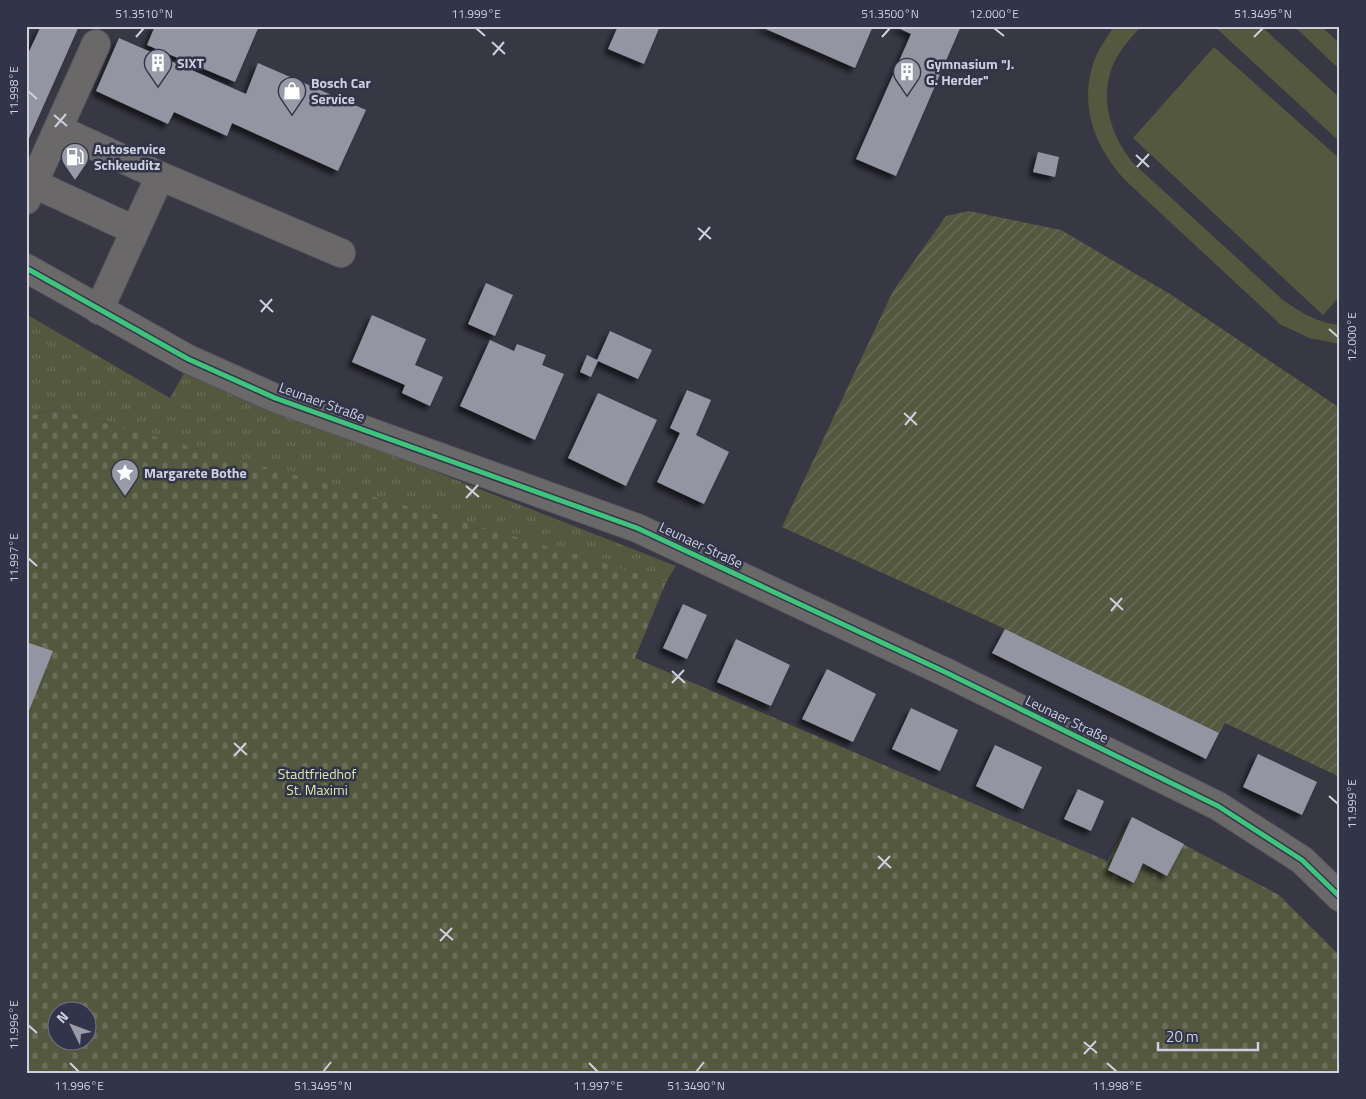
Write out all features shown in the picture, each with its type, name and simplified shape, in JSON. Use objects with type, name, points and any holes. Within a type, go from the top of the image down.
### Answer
[{"type":"street","points":[[96,44],[29,188],[134,230]]},
{"type":"street","points":[[58,129],[160,176],[341,253]]},
{"type":"street","points":[[99,310],[160,176]]},
{"type":"street","name":"Leunaer Straße","points":[[26,268],[188,359],[275,398],[637,528],[945,672],[1218,806],[1302,860],[1340,897]]},
{"type":"green space","points":[[1114,26],[1141,26],[1117,57],[1111,71],[1107,98],[1112,126],[1133,163],[1283,300],[1310,316],[1324,322],[1340,325],[1340,344],[1309,338],[1280,324],[1126,181],[1105,154],[1097,139],[1092,123],[1088,90],[1096,56]]},
{"type":"green space","points":[[1214,26],[1261,26],[1340,98],[1340,142]]},
{"type":"green space","points":[[1294,26],[1321,26],[1340,44],[1340,70]]},
{"type":"green space","points":[[1214,47],[1340,159],[1340,296],[1323,315],[1133,138]]},
{"type":"green space","points":[[969,211],[1061,230],[1170,294],[1337,406],[1340,404],[1340,777],[1225,723],[1219,733],[1003,628],[782,527],[893,291],[946,216]]},
{"type":"green space","points":[[26,314],[170,398],[184,373],[676,566],[666,582],[56,409],[26,417]]},
{"type":"green space","name":"Stadtfriedhof St. Maximi","points":[[56,409],[438,515],[666,582],[635,658],[1107,861],[1132,817],[1279,895],[1340,956],[1340,1073],[26,1073],[26,417]]},
{"type":"building","points":[[41,26],[79,26],[26,145],[26,58]]},
{"type":"building","points":[[155,26],[259,26],[235,82],[147,45]]},
{"type":"building","points":[[618,26],[660,26],[644,64],[608,49]]},
{"type":"building","points":[[759,26],[873,26],[855,68]]},
{"type":"building","name":"Gymnasium \"J. G. Herder\"","points":[[894,26],[961,26],[896,176],[856,159],[911,34]]},
{"type":"building","points":[[119,38],[246,94],[258,63],[366,110],[338,171],[232,123],[227,136],[174,112],[168,124],[96,91]]},
{"type":"building","points":[[1038,152],[1059,157],[1055,177],[1033,172]]},
{"type":"building","points":[[486,283],[513,295],[495,336],[468,324]]},
{"type":"building","points":[[372,315],[426,339],[415,365],[443,377],[430,406],[402,393],[405,385],[352,362]]},
{"type":"building","points":[[610,331],[652,350],[638,379],[598,361],[591,377],[580,372],[587,355],[597,360]]},
{"type":"building","points":[[490,340],[514,351],[517,344],[546,355],[542,365],[564,374],[535,440],[460,406]]},
{"type":"building","points":[[687,390],[711,400],[696,435],[729,452],[704,504],[657,482],[680,433],[670,428]]},
{"type":"building","points":[[598,393],[657,420],[626,486],[568,458]]},
{"type":"building","points":[[683,604],[707,615],[687,659],[663,648]]},
{"type":"building","points":[[1005,629],[1219,733],[1206,759],[992,653]]},
{"type":"building","points":[[736,639],[790,665],[771,706],[717,682]]},
{"type":"building","points":[[26,642],[53,651],[26,718]]},
{"type":"building","points":[[827,669],[876,694],[853,742],[802,719]]},
{"type":"building","points":[[911,708],[958,730],[940,771],[892,749]]},
{"type":"building","points":[[995,745],[1042,767],[1023,809],[976,786]]},
{"type":"building","points":[[1258,754],[1317,782],[1302,815],[1243,787]]},
{"type":"building","points":[[1078,789],[1104,801],[1091,831],[1064,819]]},
{"type":"building","points":[[1132,817],[1184,844],[1167,876],[1143,863],[1134,883],[1108,870]]},
{"type":"cycle path","points":[[26,268],[188,359],[275,398],[637,528],[945,672],[1218,806],[1302,860],[1340,897]]},
{"type":"place","name":"SIXT","points":[[158,87]]},
{"type":"place","name":"Gymnasium \"J. G. Herder\"","points":[[907,96]]},
{"type":"place","name":"Bosch Car Service","points":[[292,115]]},
{"type":"place","name":"Autoservice Schkeuditz","points":[[75,181]]},
{"type":"place","name":"Margarete Bothe","points":[[125,497]]}]
